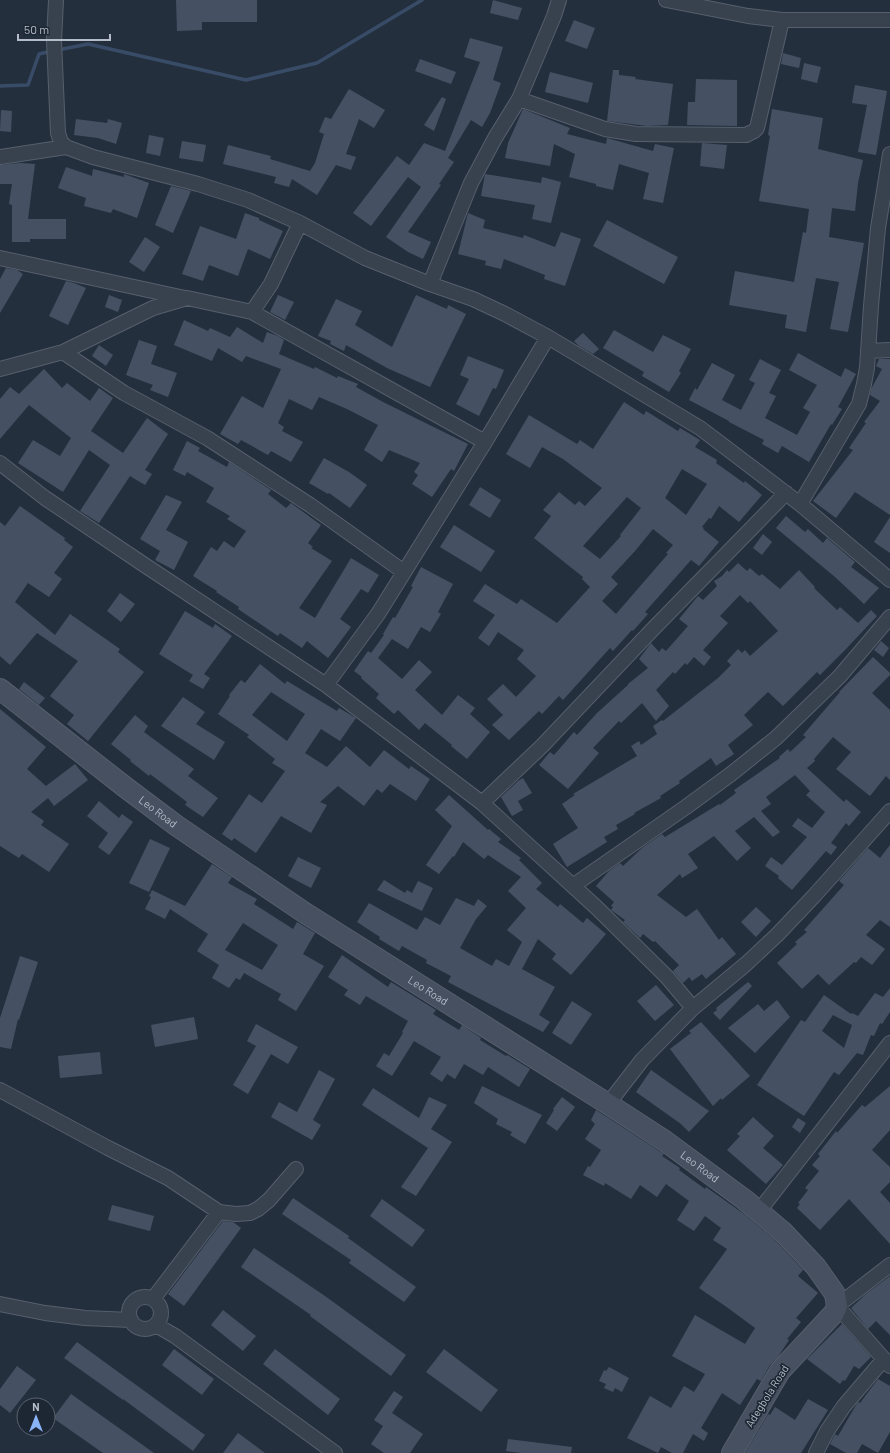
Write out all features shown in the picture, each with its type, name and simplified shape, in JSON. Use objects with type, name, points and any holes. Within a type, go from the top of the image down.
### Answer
[{"type":"street","points":[[56,0],[54,46],[58,133],[61,142],[66,147],[93,157],[198,184],[248,200],[300,223],[365,258],[472,299],[506,314],[548,337],[700,428],[800,504],[889,578]]},
{"type":"street","points":[[430,284],[470,183],[519,99],[554,16],[559,0]]},
{"type":"street","points":[[666,0],[748,16],[782,20],[890,20]]},
{"type":"street","points":[[519,99],[605,129],[620,132],[636,134],[750,134],[757,128],[782,20]]},
{"type":"street","points":[[0,157],[66,147]]},
{"type":"street","points":[[800,504],[859,404],[865,379],[878,228],[890,154]]},
{"type":"street","points":[[252,312],[271,284],[300,223]]},
{"type":"street","points":[[0,258],[252,312],[485,442]]},
{"type":"street","points":[[0,369],[63,352],[153,308],[187,298]]},
{"type":"street","points":[[326,685],[378,614],[485,442],[548,337]]},
{"type":"street","points":[[868,351],[890,350]]},
{"type":"street","points":[[63,352],[124,393],[207,438],[310,506],[404,572]]},
{"type":"street","points":[[0,463],[45,498],[108,541],[326,685],[482,803],[574,885],[667,977],[693,1008]]},
{"type":"street","points":[[482,803],[542,746],[653,629],[786,493]]},
{"type":"street","points":[[574,885],[686,807],[776,738],[840,676],[890,617]]},
{"type":"street","name":"Leo Road","points":[[0,689],[119,783],[165,817],[298,909],[665,1141],[760,1211],[784,1233],[816,1267],[835,1294],[838,1306]]},
{"type":"street","points":[[608,1104],[642,1060],[693,1008],[746,964],[776,935],[814,896],[890,811]]},
{"type":"street","points":[[760,1211],[890,1043]]},
{"type":"street","points":[[0,1090],[108,1148],[168,1178],[219,1212],[250,1214],[269,1200],[296,1169]]},
{"type":"street","points":[[153,1299],[219,1212]]},
{"type":"street","points":[[816,1453],[827,1431],[844,1406],[887,1362],[838,1306],[890,1264]]},
{"type":"street","points":[[143,1297],[153,1299],[160,1306],[161,1316],[156,1325],[147,1329],[142,1329],[131,1320],[130,1310],[134,1301],[143,1297]]},
{"type":"street","points":[[0,1304],[45,1313],[85,1318],[131,1320]]},
{"type":"street","name":"Adegbola Road","points":[[732,1453],[780,1371],[834,1313],[838,1306]]},
{"type":"street","points":[[156,1325],[175,1336],[335,1453]]},
{"type":"building","points":[[176,0],[257,0],[257,22],[202,22],[202,30],[177,31]]},
{"type":"building","points":[[493,0],[522,8],[518,20],[490,13]]},
{"type":"building","points":[[574,20],[595,28],[587,49],[565,41]]},
{"type":"building","points":[[470,38],[503,47],[493,80],[501,83],[490,113],[482,127],[471,120],[448,158],[454,162],[439,184],[441,185],[408,232],[431,242],[423,259],[408,252],[386,237],[421,187],[408,177],[371,226],[353,213],[397,156],[409,165],[424,143],[445,151],[480,62],[464,57]]},
{"type":"building","points":[[783,53],[801,58],[799,68],[781,64]]},
{"type":"building","points":[[420,59],[456,72],[451,84],[415,71]]},
{"type":"building","points":[[804,63],[821,67],[817,83],[801,79]]},
{"type":"building","points":[[613,70],[619,70],[619,75],[636,77],[635,79],[673,84],[668,125],[647,126],[607,121]]},
{"type":"building","points":[[550,72],[593,83],[588,103],[545,92]]},
{"type":"building","points":[[696,79],[737,80],[737,126],[687,125],[688,102],[695,102]]},
{"type":"building","points":[[855,85],[887,91],[876,155],[858,152],[867,105],[852,103]]},
{"type":"building","points":[[349,89],[385,110],[374,128],[359,119],[346,154],[356,157],[351,170],[336,165],[317,195],[292,179],[289,187],[274,183],[276,177],[223,164],[228,145],[271,156],[270,159],[310,171],[315,163],[324,134],[319,132],[325,117],[331,119]]},
{"type":"building","points":[[442,97],[446,99],[434,131],[424,125]]},
{"type":"building","points":[[523,109],[570,128],[567,134],[606,144],[607,138],[653,151],[655,144],[674,148],[663,203],[643,199],[649,173],[619,164],[613,190],[569,177],[575,154],[554,144],[550,166],[505,158],[508,143]]},
{"type":"building","points":[[772,109],[823,118],[818,149],[863,160],[858,183],[855,211],[832,208],[829,237],[864,243],[848,332],[830,329],[839,282],[816,278],[806,332],[785,328],[787,315],[729,305],[735,271],[794,282],[803,232],[806,233],[809,209],[759,201],[770,136],[768,135]]},
{"type":"building","points":[[1,110],[12,111],[11,132],[0,131]]},
{"type":"building","points":[[76,119],[107,123],[108,119],[122,123],[116,144],[98,138],[74,135]]},
{"type":"building","points":[[149,135],[164,138],[160,156],[146,153]]},
{"type":"building","points":[[182,141],[206,145],[203,162],[179,158]]},
{"type":"building","points":[[702,143],[727,145],[724,169],[700,166]]},
{"type":"building","points":[[20,163],[35,164],[28,219],[66,219],[66,239],[30,239],[30,242],[12,242],[12,205],[9,204],[12,184],[0,184],[0,165]]},
{"type":"building","points":[[66,167],[92,176],[93,169],[124,177],[124,174],[149,183],[137,218],[113,209],[111,213],[84,206],[86,198],[58,188]]},
{"type":"building","points":[[485,174],[541,183],[542,177],[561,182],[551,223],[532,219],[535,205],[481,196]]},
{"type":"building","points":[[171,186],[191,191],[173,233],[155,225]]},
{"type":"building","points":[[245,213],[259,218],[259,220],[283,231],[270,259],[248,249],[238,276],[209,265],[203,281],[182,274],[200,226],[236,239]]},
{"type":"building","points":[[468,213],[485,220],[483,228],[523,238],[524,235],[555,247],[561,232],[581,239],[565,286],[544,279],[545,275],[504,259],[501,269],[485,265],[486,261],[458,254]]},
{"type":"building","points":[[607,220],[678,257],[664,284],[593,246]]},
{"type":"building","points":[[145,237],[160,247],[144,272],[129,262]]},
{"type":"building","points":[[6,268],[17,270],[23,274],[0,313],[0,279]]},
{"type":"building","points":[[66,281],[86,288],[68,325],[49,316]]},
{"type":"building","points":[[109,295],[122,300],[118,312],[105,307]]},
{"type":"building","points":[[278,295],[294,302],[285,320],[270,312]]},
{"type":"building","points":[[416,295],[447,309],[448,305],[466,314],[430,387],[387,368],[346,345],[344,351],[330,344],[331,341],[318,336],[336,299],[362,311],[355,325],[392,347]]},
{"type":"building","points":[[184,320],[208,331],[210,328],[230,337],[237,327],[263,343],[267,332],[278,336],[284,340],[279,354],[314,369],[315,367],[337,378],[338,376],[358,384],[356,387],[383,402],[468,444],[454,471],[451,469],[432,497],[412,484],[418,475],[414,472],[420,463],[389,450],[382,462],[364,450],[378,425],[319,397],[312,410],[289,399],[278,423],[284,427],[282,431],[303,442],[291,462],[271,451],[268,455],[241,440],[238,444],[220,434],[242,396],[263,408],[281,369],[246,356],[242,362],[218,348],[212,361],[174,345]]},
{"type":"building","points":[[614,330],[653,352],[663,335],[691,349],[679,371],[681,373],[669,392],[642,376],[644,372],[603,348]]},
{"type":"building","points":[[583,333],[599,349],[593,354],[579,346],[574,341]]},
{"type":"building","points":[[139,340],[157,346],[151,364],[177,373],[168,397],[150,390],[153,385],[126,375]]},
{"type":"building","points":[[99,345],[113,355],[106,366],[92,356]]},
{"type":"building","points":[[798,353],[841,377],[845,368],[856,374],[838,407],[842,409],[832,425],[831,424],[809,462],[782,446],[778,453],[762,444],[764,440],[689,400],[695,388],[697,390],[712,363],[735,375],[722,400],[741,410],[755,383],[749,380],[760,359],[781,370],[769,393],[776,396],[765,418],[797,435],[810,412],[803,408],[817,385],[789,370]]},
{"type":"building","points":[[468,356],[504,370],[496,389],[493,388],[479,416],[456,404],[469,379],[460,375]]},
{"type":"building","points":[[879,359],[890,359],[890,515],[855,492],[836,518],[813,501],[853,450],[849,448],[866,423],[864,422],[880,401],[870,395],[871,389],[882,369],[876,366]]},
{"type":"building","points":[[44,369],[62,388],[67,383],[90,401],[99,388],[113,398],[91,431],[123,453],[147,418],[168,434],[145,470],[152,474],[145,485],[130,476],[99,523],[80,511],[110,465],[89,450],[63,492],[18,463],[33,440],[60,456],[71,438],[29,405],[0,439],[0,399],[10,387],[19,394]]},
{"type":"building","points":[[624,402],[644,415],[646,411],[678,431],[680,428],[700,440],[695,447],[717,460],[716,463],[744,483],[745,481],[762,495],[739,522],[719,506],[711,519],[709,518],[702,527],[719,542],[699,566],[691,560],[645,612],[648,614],[613,651],[610,648],[563,700],[559,696],[542,714],[539,711],[509,740],[492,725],[503,715],[487,699],[503,684],[516,697],[536,676],[517,659],[524,650],[498,632],[489,646],[478,638],[495,615],[473,601],[485,584],[517,604],[521,599],[557,623],[590,587],[582,579],[583,577],[534,538],[551,516],[543,510],[559,492],[575,505],[579,501],[585,506],[602,488],[563,459],[542,447],[530,468],[506,454],[529,415],[577,444],[580,440],[593,449]],"holes":[[[682,469],[707,484],[686,515],[665,498]],[[627,497],[641,508],[620,535],[621,536],[600,559],[583,546]],[[653,529],[673,545],[666,553],[668,554],[616,614],[602,601],[618,584],[611,577]]]},
{"type":"building","points":[[187,441],[200,448],[198,451],[227,467],[229,462],[271,490],[268,494],[286,508],[291,503],[321,525],[308,543],[313,547],[311,548],[332,561],[299,608],[315,618],[351,558],[379,575],[368,593],[361,589],[340,619],[351,627],[328,658],[307,641],[302,648],[280,633],[278,636],[238,609],[239,607],[216,592],[217,591],[193,576],[211,547],[217,551],[224,541],[234,548],[246,531],[227,519],[230,516],[206,502],[214,488],[187,472],[185,476],[173,470]]},
{"type":"building","points":[[324,458],[349,472],[367,485],[350,508],[329,493],[328,494],[309,483]]},
{"type":"building","points":[[480,487],[501,500],[490,518],[469,505]]},
{"type":"building","points":[[166,495],[182,502],[166,530],[188,542],[174,570],[155,560],[160,551],[140,539]]},
{"type":"building","points":[[20,506],[65,538],[64,540],[73,547],[54,573],[62,579],[49,597],[28,583],[15,602],[55,635],[70,614],[120,649],[118,652],[144,672],[88,741],[67,724],[74,715],[50,696],[78,661],[37,633],[10,665],[0,656],[0,522],[5,526]]},
{"type":"building","points":[[786,516],[805,532],[808,529],[823,543],[827,538],[855,562],[851,567],[879,588],[864,604],[835,577],[776,528]]},
{"type":"building","points":[[890,517],[890,553],[874,542]]},
{"type":"building","points":[[454,525],[495,551],[481,572],[440,547]]},
{"type":"building","points":[[763,534],[772,542],[762,555],[753,548]]},
{"type":"building","points":[[738,563],[747,571],[750,568],[759,576],[762,574],[780,589],[799,570],[815,587],[814,588],[837,610],[840,607],[858,623],[871,610],[877,616],[820,675],[817,672],[783,706],[768,692],[744,715],[753,725],[728,745],[734,754],[716,766],[711,758],[679,781],[680,783],[660,796],[661,798],[616,825],[618,829],[604,837],[607,842],[567,867],[553,844],[578,828],[562,804],[575,795],[573,794],[637,756],[631,746],[639,741],[641,745],[657,734],[653,726],[662,720],[663,721],[718,678],[731,665],[727,661],[738,649],[742,653],[745,650],[750,656],[778,631],[750,601],[748,603],[740,595],[720,616],[728,623],[703,650],[711,657],[704,666],[694,657],[687,665],[685,663],[675,674],[673,672],[656,690],[669,706],[656,721],[642,703],[621,723],[619,721],[593,748],[599,753],[568,789],[539,765],[550,752],[554,755],[574,732],[577,735],[597,713],[628,684],[648,668],[639,659],[651,643],[659,652],[662,648],[666,651],[688,626],[679,619],[698,596],[703,600],[717,586],[714,581],[722,576],[727,570],[729,572]]},
{"type":"building","points":[[421,567],[453,584],[438,612],[441,614],[430,632],[421,627],[408,649],[392,639],[378,658],[402,679],[419,660],[432,672],[415,690],[442,715],[458,695],[475,708],[470,714],[490,732],[467,759],[425,723],[419,730],[398,710],[394,714],[376,698],[379,694],[354,671],[368,651],[371,653],[384,635],[383,634],[393,617],[395,618],[413,587],[411,586]]},
{"type":"building","points":[[120,593],[135,604],[121,622],[107,611]]},
{"type":"building","points":[[185,611],[213,628],[215,624],[232,636],[204,674],[210,678],[203,689],[189,681],[193,675],[159,654]]},
{"type":"building","points":[[881,641],[889,648],[883,657],[874,650]]},
{"type":"building","points":[[873,657],[890,673],[890,675],[872,693],[890,710],[890,780],[886,776],[870,796],[836,769],[851,752],[833,737],[814,759],[815,761],[807,768],[844,802],[846,799],[861,812],[849,826],[846,823],[831,843],[837,847],[831,855],[826,851],[792,890],[778,878],[779,876],[765,866],[771,857],[782,865],[807,837],[792,826],[798,818],[812,828],[825,812],[806,795],[810,791],[795,775],[766,797],[771,804],[761,811],[780,832],[773,837],[754,817],[735,831],[751,848],[737,861],[714,836],[688,854],[698,868],[682,878],[680,874],[657,895],[686,917],[697,909],[719,940],[722,937],[736,954],[706,979],[702,974],[692,981],[689,977],[683,983],[673,971],[679,965],[655,941],[653,942],[643,934],[640,938],[623,922],[625,920],[611,910],[613,907],[611,906],[614,902],[596,886],[609,871],[620,863],[623,866],[642,848],[662,834],[665,837],[719,804],[720,805],[736,793],[734,790],[780,758],[779,757],[788,749],[790,752],[806,737],[803,735],[839,692]]},
{"type":"building","points":[[260,664],[285,684],[287,681],[337,711],[339,708],[356,718],[340,741],[321,729],[305,753],[327,767],[346,746],[370,767],[384,750],[409,769],[411,766],[430,779],[416,801],[390,784],[382,793],[377,789],[364,806],[338,786],[320,802],[327,805],[311,833],[281,816],[256,853],[234,838],[232,841],[222,834],[249,794],[262,803],[285,771],[272,763],[275,759],[247,737],[249,735],[218,714],[230,696],[229,695],[241,680],[245,683]],"holes":[[[271,692],[305,714],[287,741],[252,715]]]},
{"type":"building","points":[[24,682],[45,698],[39,705],[19,689]]},
{"type":"building","points":[[183,697],[205,712],[196,724],[225,742],[214,760],[161,726]]},
{"type":"building","points":[[0,709],[46,747],[27,769],[46,786],[75,764],[88,780],[54,806],[48,798],[31,812],[44,821],[41,825],[69,844],[49,872],[22,854],[19,858],[0,846]]},
{"type":"building","points":[[135,715],[148,726],[144,732],[194,769],[188,776],[218,798],[203,817],[185,805],[187,802],[150,774],[149,776],[111,744]]},
{"type":"building","points":[[523,778],[532,793],[518,801],[523,810],[512,816],[501,797]]},
{"type":"building","points":[[449,795],[488,830],[489,829],[501,839],[498,842],[521,858],[519,860],[542,883],[536,889],[558,907],[560,904],[583,923],[587,918],[606,934],[571,975],[552,959],[556,954],[538,939],[522,969],[555,987],[539,1015],[550,1022],[543,1032],[448,982],[451,976],[426,963],[427,960],[402,946],[399,951],[379,939],[380,937],[357,922],[369,903],[417,930],[425,917],[440,925],[456,898],[474,906],[478,899],[487,906],[476,919],[460,948],[492,966],[496,959],[509,966],[522,942],[507,930],[526,908],[508,891],[521,877],[488,855],[484,859],[463,842],[454,857],[453,856],[439,874],[426,865],[452,826],[435,810]]},
{"type":"building","points":[[99,801],[119,818],[122,814],[133,822],[109,855],[98,847],[108,833],[87,816]]},
{"type":"building","points":[[150,839],[170,848],[149,892],[129,883]]},
{"type":"building","points":[[890,845],[890,927],[880,920],[866,935],[885,949],[872,965],[861,957],[856,963],[854,962],[829,985],[818,974],[802,989],[777,963],[797,944],[795,942],[807,932],[804,930],[844,885],[839,881],[868,848],[880,858]]},
{"type":"building","points":[[298,857],[321,868],[311,888],[288,876]]},
{"type":"building","points":[[212,864],[232,877],[228,883],[257,899],[254,904],[293,929],[297,922],[315,933],[303,954],[324,966],[296,1011],[278,1000],[281,994],[244,973],[240,980],[236,978],[229,988],[212,978],[219,965],[197,951],[208,934],[170,909],[165,919],[145,909],[151,897],[149,896],[152,890],[185,906]],"holes":[[[243,923],[278,945],[262,970],[225,950]]]},
{"type":"building","points":[[384,880],[405,893],[407,890],[412,893],[418,881],[433,888],[422,911],[377,890]]},
{"type":"building","points":[[756,907],[771,921],[756,937],[741,922]]},
{"type":"building","points":[[342,955],[388,987],[391,982],[436,1010],[433,1014],[459,1030],[462,1025],[481,1038],[480,1040],[530,1069],[519,1087],[488,1067],[483,1075],[464,1064],[455,1079],[447,1074],[442,1082],[430,1074],[441,1057],[414,1041],[392,1076],[376,1066],[384,1053],[389,1056],[403,1033],[402,1032],[408,1021],[366,996],[360,1005],[344,995],[348,990],[328,977]]},
{"type":"building","points":[[20,956],[38,962],[19,1020],[18,1019],[11,1049],[0,1047],[0,1018]]},
{"type":"building","points":[[748,982],[752,986],[720,1020],[713,1013],[717,1010],[716,1008]]},
{"type":"building","points":[[656,985],[674,1005],[655,1021],[637,1001]]},
{"type":"building","points":[[890,988],[890,1012],[882,1024],[880,1023],[874,1036],[871,1035],[863,1055],[857,1053],[839,1075],[834,1072],[804,1116],[757,1085],[801,1020],[805,1022],[824,995],[851,1014],[852,1013],[858,1016],[875,993],[883,997]],"holes":[[[833,1015],[852,1025],[844,1048],[822,1031]]]},
{"type":"building","points":[[777,1000],[790,1017],[755,1053],[728,1028],[758,1004],[764,1011]]},
{"type":"building","points":[[572,1001],[592,1014],[571,1045],[552,1033]]},
{"type":"building","points":[[194,1017],[198,1039],[155,1047],[151,1025]]},
{"type":"building","points":[[701,1022],[750,1076],[713,1106],[670,1049],[691,1033],[689,1031]]},
{"type":"building","points":[[256,1024],[298,1047],[288,1064],[271,1054],[248,1094],[233,1085],[256,1046],[247,1041]]},
{"type":"building","points":[[100,1052],[102,1074],[60,1078],[58,1056]]},
{"type":"building","points":[[319,1070],[335,1079],[313,1120],[321,1125],[312,1140],[271,1117],[279,1102],[297,1112]]},
{"type":"building","points":[[651,1070],[709,1111],[689,1132],[681,1124],[636,1092]]},
{"type":"building","points":[[482,1086],[542,1115],[525,1144],[510,1135],[512,1132],[496,1124],[498,1119],[474,1103]]},
{"type":"building","points":[[890,1086],[890,1130],[872,1150],[890,1167],[890,1182],[880,1192],[890,1203],[890,1244],[849,1199],[820,1230],[797,1208],[800,1204],[798,1203],[808,1190],[805,1188],[819,1171],[812,1165],[820,1156],[818,1154],[836,1131],[837,1133],[862,1105],[865,1107]]},
{"type":"building","points":[[373,1088],[419,1118],[429,1097],[447,1105],[431,1129],[452,1142],[416,1196],[401,1187],[428,1148],[362,1105]]},
{"type":"building","points":[[562,1097],[575,1107],[557,1131],[546,1123],[554,1110],[553,1109]]},
{"type":"building","points":[[596,1110],[664,1154],[662,1156],[680,1168],[679,1170],[744,1214],[776,1241],[803,1270],[798,1276],[818,1293],[796,1318],[801,1322],[787,1339],[789,1340],[778,1357],[770,1365],[761,1381],[757,1379],[740,1405],[722,1393],[701,1428],[708,1433],[704,1441],[693,1434],[683,1453],[672,1453],[661,1447],[658,1453],[627,1438],[650,1396],[671,1408],[684,1386],[694,1392],[705,1374],[672,1356],[695,1315],[745,1344],[755,1328],[699,1288],[727,1249],[713,1240],[721,1228],[705,1216],[694,1231],[677,1220],[689,1201],[666,1184],[657,1197],[640,1185],[631,1199],[605,1183],[604,1186],[583,1175],[588,1166],[590,1167],[601,1150],[585,1139],[595,1124],[591,1120]]},
{"type":"building","points":[[753,1117],[774,1136],[763,1148],[783,1165],[766,1184],[727,1150],[740,1136],[737,1134]]},
{"type":"building","points":[[798,1118],[806,1123],[800,1133],[792,1127]]},
{"type":"building","points":[[293,1198],[349,1236],[348,1238],[416,1287],[404,1302],[349,1263],[351,1260],[282,1214]]},
{"type":"building","points":[[382,1199],[425,1230],[412,1247],[370,1216]]},
{"type":"building","points":[[112,1205],[154,1216],[150,1231],[108,1220]]},
{"type":"building","points":[[223,1221],[233,1222],[241,1228],[184,1306],[168,1294]]},
{"type":"building","points":[[254,1248],[325,1296],[406,1355],[391,1376],[310,1316],[311,1315],[241,1267]]},
{"type":"building","points":[[890,1276],[890,1335],[876,1321],[868,1329],[851,1308],[866,1294]]},
{"type":"building","points":[[223,1310],[256,1336],[243,1351],[211,1325]]},
{"type":"building","points":[[842,1324],[871,1357],[859,1369],[854,1366],[845,1381],[843,1380],[840,1384],[807,1359]]},
{"type":"building","points":[[77,1342],[205,1435],[193,1451],[123,1399],[64,1358]]},
{"type":"building","points":[[174,1349],[214,1379],[202,1395],[162,1365]]},
{"type":"building","points":[[275,1349],[340,1399],[328,1415],[263,1364]]},
{"type":"building","points":[[444,1349],[498,1390],[481,1412],[426,1372]]},
{"type":"building","points":[[17,1366],[36,1380],[23,1397],[16,1397],[16,1405],[10,1413],[0,1405],[0,1389]]},
{"type":"building","points":[[609,1367],[629,1378],[622,1392],[615,1388],[613,1392],[604,1388],[606,1384],[599,1381],[604,1370],[606,1371]]},
{"type":"building","points":[[878,1379],[890,1386],[890,1432],[878,1453],[862,1444],[857,1453],[846,1453],[830,1444],[835,1434],[838,1436],[858,1402],[860,1403]]},
{"type":"building","points":[[394,1391],[403,1397],[392,1413],[423,1434],[410,1453],[384,1453],[371,1444],[383,1426],[374,1420]]},
{"type":"building","points":[[71,1394],[154,1453],[103,1453],[56,1420],[56,1414]]},
{"type":"building","points":[[808,1399],[828,1410],[801,1453],[745,1453],[768,1414],[770,1415],[775,1407],[795,1420]]},
{"type":"building","points":[[238,1433],[265,1453],[223,1453]]},
{"type":"building","points":[[508,1439],[572,1447],[571,1453],[521,1453],[506,1451]]},
{"type":"waterway","points":[[58,50],[88,44],[246,80],[317,63],[422,0]]},
{"type":"waterway","points":[[0,86],[28,85],[39,54],[52,51]]}]
